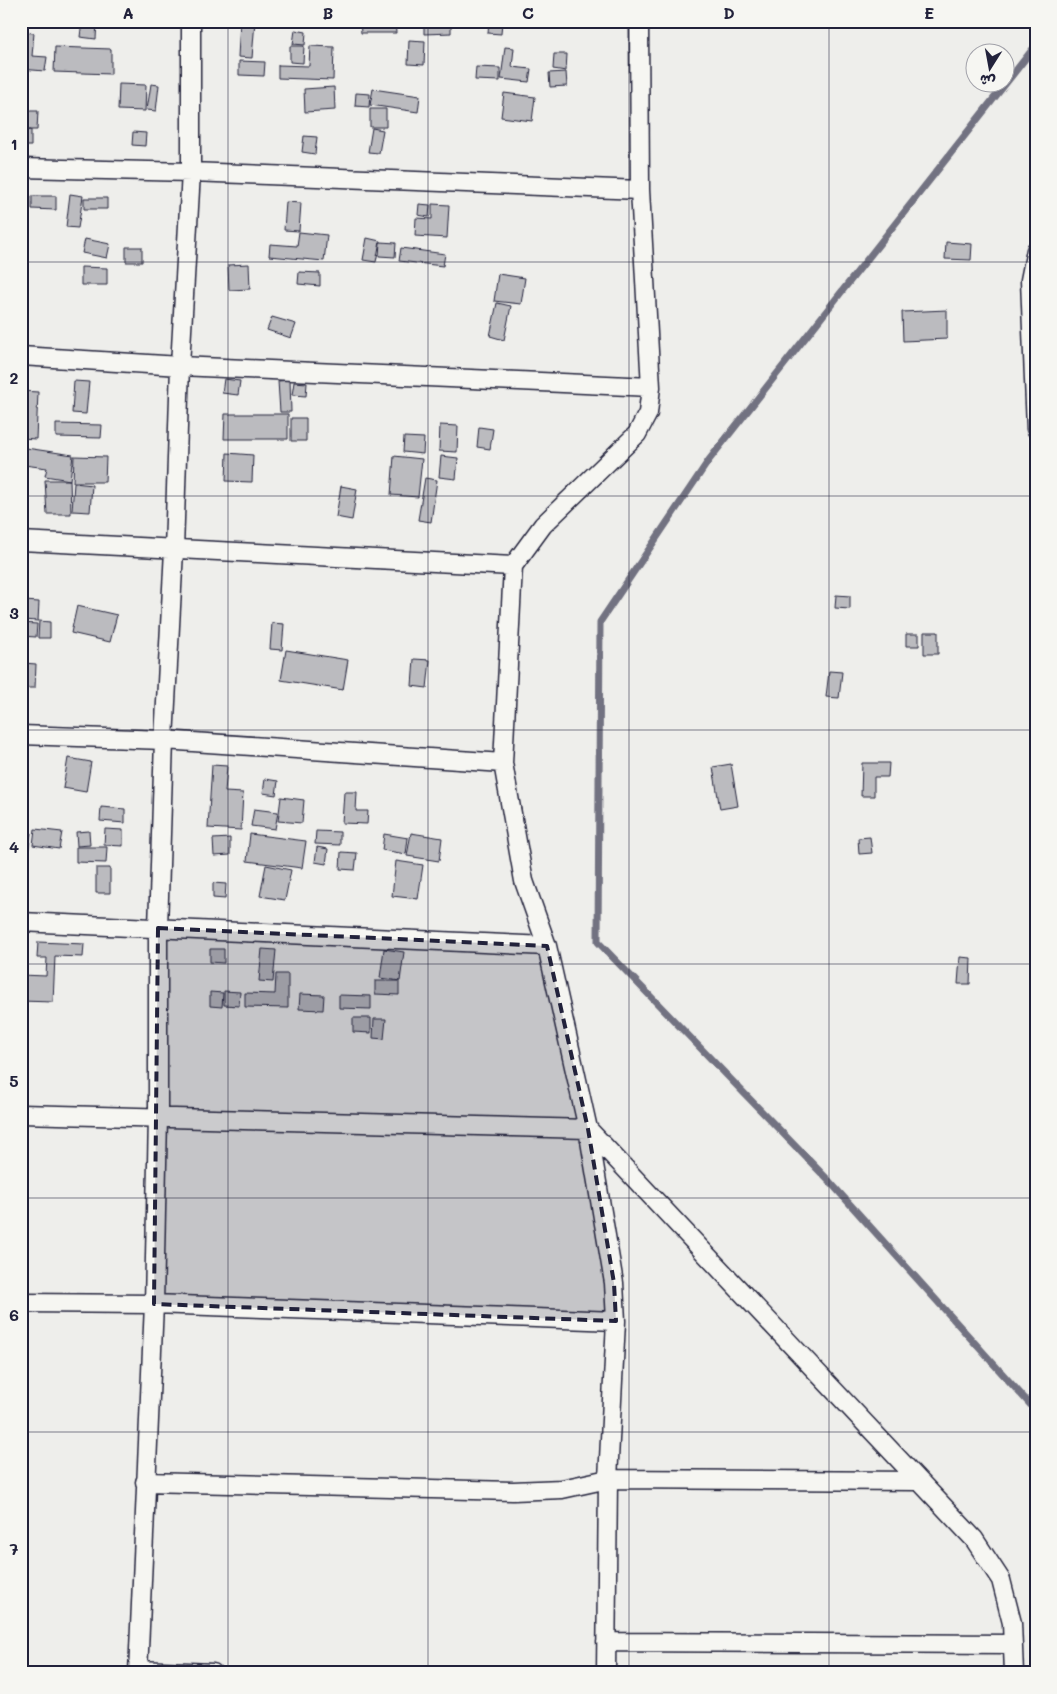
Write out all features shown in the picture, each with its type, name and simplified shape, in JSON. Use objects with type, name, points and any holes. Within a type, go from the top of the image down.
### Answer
[{"type":"street","points":[[192,21],[191,172],[180,366],[174,550],[164,740],[158,928],[158,1117],[154,1304],[138,1672],[213,1673]]},
{"type":"street","points":[[606,1673],[608,1479],[616,1321],[614,1283],[588,1129],[547,946],[524,881],[503,763],[513,566],[543,525],[637,434],[648,413],[651,387],[640,190],[639,21]]},
{"type":"street","points":[[21,168],[191,172],[640,190]]},
{"type":"street","points":[[1036,250],[1030,280],[1036,429]]},
{"type":"street","points":[[21,356],[180,366],[651,387]]},
{"type":"street","points":[[21,541],[513,566]]},
{"type":"street","points":[[21,734],[164,740],[503,763]]},
{"type":"street","points":[[21,922],[547,946]]},
{"type":"street","points":[[21,1114],[588,1129],[974,1539],[1001,1580],[1012,1623],[1014,1673]]},
{"type":"street","points":[[21,1303],[154,1304],[616,1321]]},
{"type":"street","points":[[145,1482],[513,1492],[562,1489],[608,1479],[919,1481]]},
{"type":"street","points":[[606,1642],[1013,1644]]},
{"type":"highlighted area","points":[[158,928],[547,946],[588,1129],[614,1283],[616,1321],[154,1304]]},
{"type":"building","points":[[82,21],[97,21],[96,39],[80,37]]},
{"type":"building","points":[[134,21],[150,21],[149,28],[133,27]]},
{"type":"building","points":[[240,21],[255,21],[252,58],[238,57]]},
{"type":"building","points":[[360,21],[395,21],[396,33],[361,33]]},
{"type":"building","points":[[424,21],[451,21],[451,33],[424,34]]},
{"type":"building","points":[[489,21],[502,21],[501,34],[488,33]]},
{"type":"building","points":[[295,30],[306,32],[305,45],[293,44]]},
{"type":"building","points":[[21,32],[34,33],[32,56],[47,57],[45,71],[21,69]]},
{"type":"building","points":[[409,40],[425,41],[424,65],[408,64]]},
{"type":"building","points":[[290,46],[304,46],[303,63],[290,62]]},
{"type":"building","points":[[310,46],[334,47],[333,80],[278,78],[278,65],[309,66]]},
{"type":"building","points":[[55,47],[111,49],[111,74],[54,72]]},
{"type":"building","points":[[505,47],[514,48],[512,67],[531,69],[529,82],[501,79]]},
{"type":"building","points":[[554,54],[567,54],[566,71],[553,69]]},
{"type":"building","points":[[239,61],[265,62],[264,76],[239,75]]},
{"type":"building","points":[[476,67],[500,68],[500,81],[475,80]]},
{"type":"building","points":[[566,72],[567,86],[550,87],[549,73]]},
{"type":"building","points":[[119,84],[146,85],[145,111],[118,110]]},
{"type":"building","points":[[151,84],[159,85],[156,111],[147,110]]},
{"type":"building","points":[[334,87],[335,110],[305,112],[304,89]]},
{"type":"building","points":[[373,89],[420,96],[418,112],[370,105]]},
{"type":"building","points":[[356,93],[370,94],[369,107],[355,106]]},
{"type":"building","points":[[504,93],[535,97],[532,121],[501,117]]},
{"type":"building","points":[[370,109],[386,109],[386,127],[370,127]]},
{"type":"building","points":[[21,111],[38,111],[37,130],[21,130]]},
{"type":"building","points":[[372,128],[383,130],[379,153],[368,152]]},
{"type":"building","points":[[31,130],[31,146],[21,146],[21,131]]},
{"type":"building","points":[[133,132],[146,133],[145,146],[132,145]]},
{"type":"building","points":[[304,136],[317,137],[315,154],[302,152]]},
{"type":"building","points":[[21,194],[30,196],[28,207],[21,206]]},
{"type":"building","points":[[70,194],[83,196],[78,228],[66,227]]},
{"type":"building","points":[[32,196],[56,196],[56,210],[32,209]]},
{"type":"building","points":[[84,198],[107,198],[107,209],[84,209]]},
{"type":"building","points":[[286,202],[301,203],[299,231],[284,230]]},
{"type":"building","points":[[419,204],[430,205],[429,217],[418,215]]},
{"type":"building","points":[[432,204],[449,205],[447,238],[415,236],[416,218],[432,219]]},
{"type":"building","points":[[299,232],[327,235],[324,261],[269,256],[270,244],[297,246]]},
{"type":"building","points":[[367,238],[380,241],[376,262],[363,260]]},
{"type":"building","points":[[85,239],[110,244],[107,258],[82,253]]},
{"type":"building","points":[[380,242],[396,243],[395,257],[379,256]]},
{"type":"building","points":[[946,242],[972,244],[971,260],[945,259]]},
{"type":"building","points":[[126,247],[142,247],[142,262],[126,262]]},
{"type":"building","points":[[401,248],[445,254],[443,266],[399,261]]},
{"type":"building","points":[[249,264],[250,289],[229,290],[228,265]]},
{"type":"building","points":[[81,267],[107,268],[107,285],[81,285]]},
{"type":"building","points":[[299,272],[320,273],[320,286],[298,284]]},
{"type":"building","points":[[498,274],[525,278],[521,304],[494,301]]},
{"type":"building","points":[[497,303],[511,306],[504,340],[490,336]]},
{"type":"building","points":[[947,310],[947,339],[903,341],[902,312]]},
{"type":"building","points":[[272,317],[296,324],[291,338],[267,330]]},
{"type":"building","points":[[224,379],[240,381],[238,395],[222,393]]},
{"type":"building","points":[[290,380],[291,412],[280,412],[278,381]]},
{"type":"building","points":[[74,381],[89,382],[86,414],[72,413]]},
{"type":"building","points":[[294,382],[307,383],[306,396],[292,395]]},
{"type":"building","points":[[21,391],[38,392],[36,439],[21,438]]},
{"type":"building","points":[[225,414],[288,414],[288,439],[224,439]]},
{"type":"building","points":[[291,418],[306,418],[306,441],[291,441]]},
{"type":"building","points":[[56,424],[102,425],[101,438],[56,437]]},
{"type":"building","points":[[440,425],[458,426],[457,452],[439,451]]},
{"type":"building","points":[[479,427],[493,429],[490,449],[477,447]]},
{"type":"building","points":[[404,437],[424,438],[423,454],[403,452]]},
{"type":"building","points":[[26,448],[73,455],[70,480],[45,476],[47,468],[24,465]]},
{"type":"building","points":[[21,452],[24,452],[22,468],[21,468]]},
{"type":"building","points":[[227,453],[253,455],[252,482],[226,481]]},
{"type":"building","points":[[74,456],[106,457],[105,482],[73,482]]},
{"type":"building","points":[[394,456],[422,459],[418,497],[391,495]]},
{"type":"building","points":[[441,456],[458,458],[456,479],[439,477]]},
{"type":"building","points":[[425,478],[437,480],[431,522],[418,520]]},
{"type":"building","points":[[45,480],[70,480],[71,514],[47,514]]},
{"type":"building","points":[[74,483],[92,485],[90,512],[72,511]]},
{"type":"building","points":[[341,486],[357,489],[352,520],[336,517]]},
{"type":"building","points":[[836,595],[850,596],[850,609],[835,608]]},
{"type":"building","points":[[24,601],[39,602],[38,621],[22,620]]},
{"type":"building","points":[[77,606],[117,615],[110,642],[71,633]]},
{"type":"building","points":[[39,621],[50,622],[50,638],[38,638]]},
{"type":"building","points":[[21,623],[37,624],[36,637],[21,636]]},
{"type":"building","points":[[272,623],[284,624],[282,650],[270,649]]},
{"type":"building","points":[[924,632],[938,632],[938,654],[924,654]]},
{"type":"building","points":[[906,634],[919,634],[919,646],[906,646]]},
{"type":"building","points":[[286,650],[348,660],[343,690],[281,680]]},
{"type":"building","points":[[414,659],[430,660],[427,688],[412,686]]},
{"type":"building","points":[[23,663],[36,664],[35,688],[21,688]]},
{"type":"building","points":[[829,671],[842,672],[839,698],[826,697]]},
{"type":"building","points":[[68,758],[91,762],[86,792],[63,788]]},
{"type":"building","points":[[862,763],[889,763],[888,777],[874,777],[874,796],[861,796]]},
{"type":"building","points":[[731,764],[738,806],[720,809],[713,767]]},
{"type":"building","points":[[212,765],[227,766],[225,792],[243,793],[241,830],[208,828]]},
{"type":"building","points":[[265,779],[278,781],[276,795],[263,793]]},
{"type":"building","points":[[344,792],[357,792],[356,811],[368,811],[367,824],[342,823]]},
{"type":"building","points":[[281,797],[304,800],[302,823],[278,821]]},
{"type":"building","points":[[101,807],[125,809],[125,823],[100,821]]},
{"type":"building","points":[[21,808],[25,809],[23,821],[21,821]]},
{"type":"building","points":[[254,809],[278,812],[275,829],[251,826]]},
{"type":"building","points":[[35,829],[62,832],[59,849],[33,845]]},
{"type":"building","points":[[105,829],[123,830],[123,846],[104,845]]},
{"type":"building","points":[[89,831],[90,845],[77,846],[76,832]]},
{"type":"building","points":[[316,831],[340,832],[340,845],[315,844]]},
{"type":"building","points":[[21,832],[31,833],[27,860],[21,859]]},
{"type":"building","points":[[411,833],[442,838],[439,861],[407,856]]},
{"type":"building","points":[[250,834],[306,841],[302,868],[247,861]]},
{"type":"building","points":[[384,834],[408,838],[406,854],[382,850]]},
{"type":"building","points":[[870,837],[872,853],[859,854],[858,838]]},
{"type":"building","points":[[230,838],[230,855],[214,856],[213,839]]},
{"type":"building","points":[[76,847],[107,847],[106,863],[76,862]]},
{"type":"building","points":[[317,847],[328,849],[326,864],[315,862]]},
{"type":"building","points":[[341,852],[357,853],[355,870],[340,869]]},
{"type":"building","points":[[396,861],[423,865],[418,899],[392,896]]},
{"type":"building","points":[[266,865],[291,870],[285,900],[260,896]]},
{"type":"building","points":[[96,868],[110,868],[110,893],[96,893]]},
{"type":"building","points":[[213,883],[226,884],[225,899],[213,898]]},
{"type":"building","points":[[38,942],[84,944],[83,957],[55,956],[53,1002],[21,1001],[21,975],[46,976],[47,958],[37,958]]},
{"type":"building","points":[[210,949],[224,949],[224,963],[210,962]]},
{"type":"building","points":[[262,949],[276,950],[273,982],[259,981]]},
{"type":"building","points":[[384,949],[404,952],[400,981],[380,978]]},
{"type":"building","points":[[960,957],[971,958],[970,984],[958,984]]},
{"type":"building","points":[[276,974],[288,974],[288,1008],[245,1007],[245,993],[275,994]]},
{"type":"building","points":[[375,981],[399,981],[399,995],[375,994]]},
{"type":"building","points":[[224,991],[240,992],[239,1006],[224,1005]]},
{"type":"building","points":[[210,992],[223,993],[222,1007],[210,1006]]},
{"type":"building","points":[[300,994],[324,995],[323,1010],[299,1009]]},
{"type":"building","points":[[339,995],[371,996],[371,1009],[339,1008]]},
{"type":"building","points":[[353,1018],[371,1018],[371,1033],[353,1032]]},
{"type":"building","points":[[374,1019],[386,1019],[384,1039],[373,1038]]},
{"type":"waterway","points":[[1036,45],[709,460],[600,622],[598,942],[830,1182],[1036,1411]]}]
